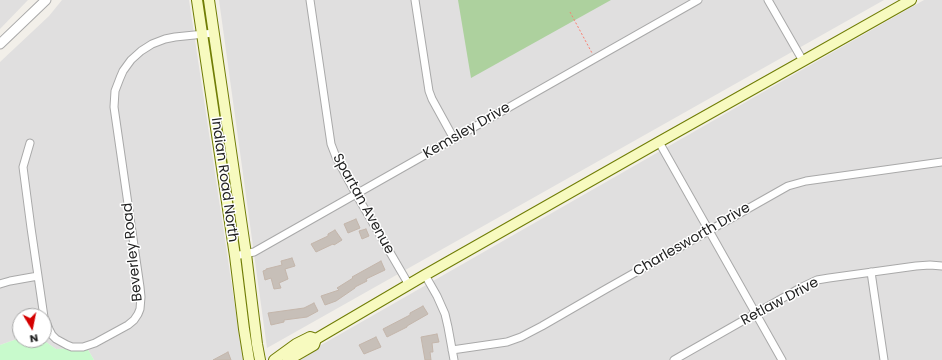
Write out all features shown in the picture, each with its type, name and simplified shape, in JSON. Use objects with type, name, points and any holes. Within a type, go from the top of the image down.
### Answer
[{"type":"main road","name":"Indian Road North","points":[[197,0],[249,360]]},
{"type":"main road","name":"Indian Road North","points":[[209,0],[260,360]]},
{"type":"main road","points":[[288,360],[314,345],[316,339],[425,275],[910,0]]},
{"type":"main road","points":[[274,360],[296,344],[310,337],[316,339]]},
{"type":"street","points":[[0,44],[46,0]]},
{"type":"street","name":"Spartan Avenue","points":[[310,0],[331,144],[336,158],[408,285]]},
{"type":"street","points":[[415,0],[429,91],[454,139]]},
{"type":"street","name":"Kemsley Drive","points":[[235,256],[254,252],[698,0]]},
{"type":"street","points":[[768,0],[803,61]]},
{"type":"street","name":"Beverley Road","points":[[30,143],[23,167],[44,317],[52,335],[56,339],[66,345],[78,348],[89,346],[128,325],[134,320],[140,309],[140,287],[114,106],[115,91],[120,78],[136,55],[146,47],[158,41],[214,33]]},
{"type":"street","points":[[659,142],[782,360]]},
{"type":"street","name":"Charlesworth Drive","points":[[452,350],[507,342],[521,337],[708,230],[783,188],[793,184],[942,162]]},
{"type":"street","name":"Retlaw Drive","points":[[674,360],[802,287],[817,280],[923,265],[942,266]]},
{"type":"street","points":[[871,272],[884,360]]},
{"type":"street","points":[[425,275],[445,314],[454,360]]},
{"type":"street","points":[[0,284],[38,276]]},
{"type":"path","points":[[570,12],[595,58]]},
{"type":"shaded area","points":[[0,0],[28,0],[0,29]]},
{"type":"shaded area","points":[[62,0],[189,0],[243,360],[94,360],[87,348],[56,349],[52,346],[52,308],[12,308],[12,341],[0,345],[0,62],[49,16]]},
{"type":"shaded area","points":[[219,0],[884,0],[267,348]]},
{"type":"shaded area","points":[[924,0],[942,0],[942,360],[295,360]]},
{"type":"green space","points":[[458,0],[611,0],[471,78]]},
{"type":"green space","points":[[12,341],[12,348],[52,348],[52,346],[56,349],[87,348],[94,360],[0,360],[0,345]]},
{"type":"building","points":[[356,219],[360,228],[348,233],[344,224]]},
{"type":"building","points":[[366,229],[369,236],[362,239],[359,231]]},
{"type":"building","points":[[335,230],[342,240],[316,252],[311,244],[328,236],[328,234]]},
{"type":"building","points":[[292,258],[295,266],[285,269],[288,279],[279,283],[281,288],[274,289],[271,278],[265,280],[263,271],[282,265],[281,261]]},
{"type":"building","points":[[381,261],[385,270],[366,279],[367,281],[355,287],[336,301],[325,305],[321,296],[339,290],[337,288],[353,278],[352,277]]},
{"type":"building","points":[[314,303],[318,311],[307,317],[284,320],[284,322],[271,325],[268,313],[304,308]]},
{"type":"building","points":[[423,306],[428,314],[387,337],[383,329],[410,315],[410,313]]},
{"type":"building","points":[[437,334],[439,342],[432,343],[433,352],[430,352],[431,360],[425,360],[421,337]]},
{"type":"building","points":[[376,337],[381,347],[364,354],[359,345]]},
{"type":"building","points":[[228,352],[231,360],[213,360]]}]
